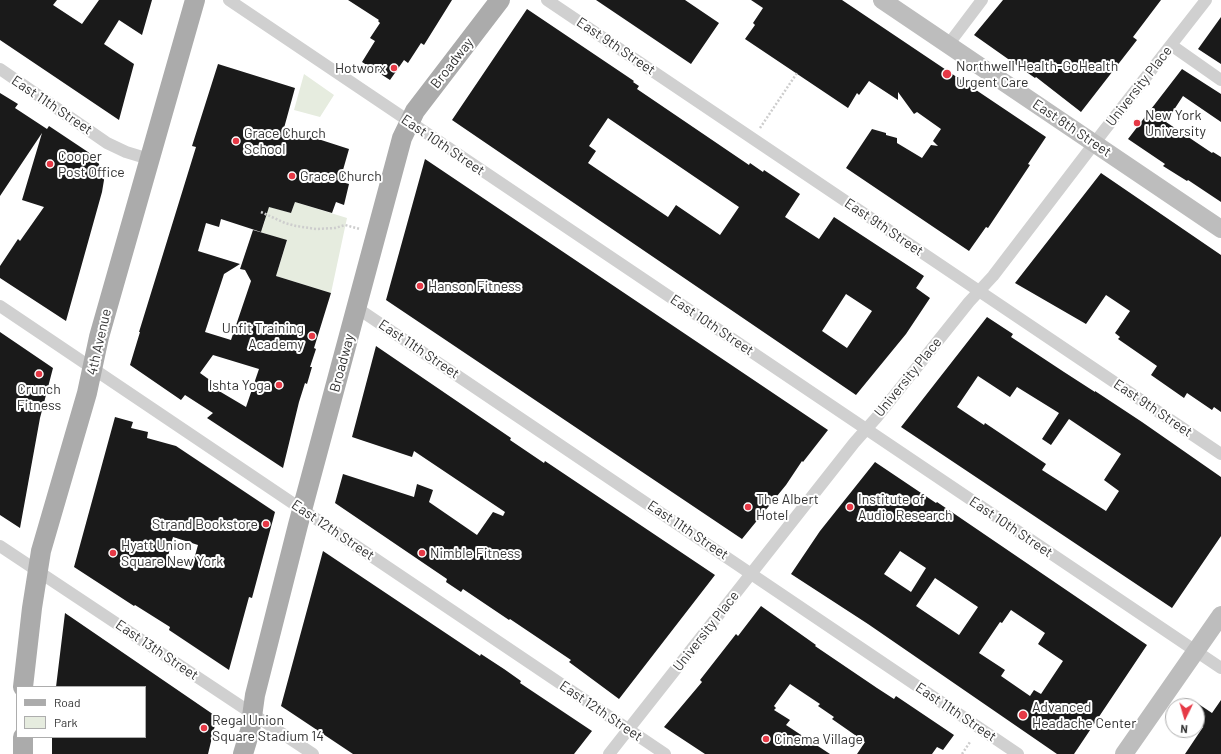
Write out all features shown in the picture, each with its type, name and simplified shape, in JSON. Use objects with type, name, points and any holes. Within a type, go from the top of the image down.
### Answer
[{"type":"main road","name":"4th Avenue","points":[[23,686],[37,570],[44,538],[87,393],[99,337],[195,0]]},
{"type":"main road","name":"Broadway","points":[[244,754],[250,731],[255,696],[398,152],[409,122],[419,106],[500,0]]},
{"type":"main road","name":"East 8th Street","points":[[882,0],[1221,229]]},
{"type":"main road","points":[[1124,754],[1221,615]]},
{"type":"main road","points":[[23,738],[23,754]]},
{"type":"street","name":"East 10th Street","points":[[228,0],[1221,668]]},
{"type":"street","name":"East 9th Street","points":[[547,0],[1221,454]]},
{"type":"street","points":[[948,44],[982,0]]},
{"type":"street","name":"University Place","points":[[609,754],[968,302],[993,276],[1094,143],[1206,0]]},
{"type":"street","points":[[1171,45],[1221,80]]},
{"type":"street","name":"East 11th Street","points":[[0,69],[107,143],[126,152],[149,159]]},
{"type":"street","name":"East 12th Street","points":[[0,306],[665,754]]},
{"type":"street","name":"East 11th Street","points":[[356,308],[752,573],[1018,754]]},
{"type":"street","name":"East 13th Street","points":[[0,546],[313,754]]},
{"type":"path","points":[[765,122],[796,74]]},
{"type":"path","points":[[261,212],[296,226],[325,229],[345,226],[376,234]]},
{"type":"path","points":[[962,754],[970,742]]},
{"type":"green space","points":[[304,74],[334,95],[320,117],[294,110]]},
{"type":"green space","points":[[295,202],[347,218],[331,293],[276,276],[287,241],[261,232],[265,221],[258,219],[263,205],[291,213]]},
{"type":"building","points":[[0,0],[57,0],[53,5],[82,24],[99,0],[152,0],[142,35],[119,20],[104,44],[134,64],[119,120],[0,40]]},
{"type":"building","points":[[348,0],[452,0],[424,45],[421,43],[408,63],[404,60],[390,80],[362,62],[375,41],[370,38],[380,23],[378,21],[379,20]]},
{"type":"building","points":[[596,0],[685,0],[719,23],[691,64]]},
{"type":"building","points":[[751,0],[842,0],[1046,137],[1028,164],[1030,165],[988,228],[986,227],[969,251],[846,168],[872,129],[897,138],[897,143],[922,158],[931,145],[938,146],[933,141],[941,129],[917,112],[914,114],[898,92],[898,100],[869,81],[859,95],[857,93],[848,108],[745,39],[755,25],[753,23],[763,8]]},
{"type":"building","points":[[1003,0],[1161,0],[1133,37],[1137,40],[1081,112],[1036,77],[1035,78],[974,35]]},
{"type":"building","points":[[527,9],[634,81],[633,82],[639,86],[637,89],[749,165],[750,163],[763,172],[764,170],[800,194],[785,217],[819,239],[834,217],[924,276],[916,288],[930,298],[906,334],[856,395],[452,120]],"holes":[[[608,118],[739,207],[720,235],[676,205],[668,217],[588,163],[596,151],[589,146]],[[846,294],[872,311],[847,348],[822,331]]]},
{"type":"building","points":[[1221,17],[1221,64],[1198,49]]},
{"type":"building","points":[[218,64],[295,88],[284,128],[349,149],[343,170],[346,171],[342,182],[349,184],[344,205],[336,202],[332,213],[295,202],[291,213],[269,207],[261,232],[221,219],[219,227],[206,223],[198,251],[240,264],[224,274],[205,332],[231,340],[251,281],[245,270],[240,269],[253,230],[287,240],[276,276],[331,293],[314,348],[316,349],[310,367],[312,367],[307,384],[305,383],[299,402],[283,468],[207,418],[213,413],[185,395],[181,400],[130,365],[196,147],[192,146]],"holes":[[[213,355],[259,369],[246,407],[219,391],[221,388],[200,373]]]},
{"type":"building","points":[[1182,69],[1221,94],[1221,122],[1183,96],[1166,122],[1212,153],[1213,152],[1221,157],[1221,202],[1188,180],[1187,181],[1163,166],[1165,164],[1128,139]]},
{"type":"building","points":[[0,93],[18,104],[15,108],[47,129],[49,126],[88,152],[97,160],[102,171],[104,180],[102,192],[66,321],[0,278],[0,266],[18,239],[20,241],[44,207],[22,200],[42,133],[0,196]]},
{"type":"building","points":[[425,159],[828,430],[803,462],[802,461],[786,485],[742,539],[386,300]]},
{"type":"building","points":[[1101,173],[1221,255],[1221,412],[1214,407],[1212,410],[1187,393],[1184,398],[1151,375],[1157,366],[1118,339],[1120,337],[1115,333],[1130,311],[1106,295],[1086,324],[1015,283]]},
{"type":"building","points":[[987,317],[1013,334],[1011,337],[1142,422],[1221,477],[1221,536],[1172,608],[901,427]],"holes":[[[978,376],[1010,397],[1017,387],[1059,413],[1042,439],[1051,445],[1069,419],[1121,454],[1104,480],[1119,491],[1106,511],[1042,470],[1046,464],[985,423],[984,425],[957,407]]]},
{"type":"building","points":[[0,332],[53,368],[40,418],[20,528],[0,515]]},
{"type":"building","points":[[376,346],[511,438],[510,440],[544,463],[545,461],[715,575],[619,699],[569,662],[571,660],[463,589],[461,592],[446,582],[447,579],[335,503],[343,474],[414,497],[417,484],[433,490],[429,502],[477,535],[493,512],[503,516],[505,512],[414,451],[412,457],[352,437]]},
{"type":"building","points":[[115,417],[133,422],[131,428],[148,432],[147,438],[176,446],[275,512],[252,598],[249,597],[229,670],[169,630],[170,627],[135,605],[134,606],[74,567]],"holes":[[[173,537],[198,545],[191,570],[166,564]]]},
{"type":"building","points":[[875,462],[936,503],[937,502],[1147,645],[1074,754],[1057,754],[868,624],[791,574],[820,531]],"holes":[[[900,551],[926,568],[911,592],[884,574]],[[935,578],[978,607],[959,635],[916,606]],[[1011,610],[1045,633],[1038,644],[1063,661],[1041,694],[1034,690],[1030,696],[1001,676],[1005,670],[979,653],[1000,622],[1002,623]]]},
{"type":"building","points":[[323,551],[480,656],[481,654],[504,669],[521,681],[520,683],[592,731],[574,754],[353,754],[281,706]]},
{"type":"building","points":[[761,606],[816,645],[815,646],[877,688],[894,699],[896,696],[954,735],[943,750],[937,747],[932,754],[857,754],[865,742],[832,719],[834,717],[818,706],[820,704],[790,684],[774,706],[776,708],[774,710],[790,720],[786,725],[830,754],[705,754],[664,727],[702,682],[700,680],[736,634],[738,636]]},
{"type":"building","points":[[65,613],[217,717],[208,754],[52,754],[52,738],[146,738],[146,686],[56,686]]},
{"type":"building","points":[[1221,700],[1221,754],[1185,754],[1196,738],[1205,738],[1205,708],[1212,713]]},
{"type":"place","name":"Hotworx","points":[[394,68]]},
{"type":"place","name":"Northwell Health-GoHealth Urgent Care","points":[[947,74]]},
{"type":"place","name":"New York University","points":[[1137,123]]},
{"type":"place","name":"Grace Church School","points":[[236,141]]},
{"type":"place","name":"Cooper Post Office","points":[[50,164]]},
{"type":"place","name":"Grace Church","points":[[292,176]]},
{"type":"place","name":"Hanson Fitness","points":[[420,286]]},
{"type":"place","name":"Unfit Training Academy","points":[[312,336]]},
{"type":"place","name":"Crunch Fitness","points":[[39,374]]},
{"type":"place","name":"Ishta Yoga","points":[[279,385]]},
{"type":"place","name":"The Albert Hotel","points":[[748,507]]},
{"type":"place","name":"Institute of Audio Research","points":[[850,507]]},
{"type":"place","name":"Strand Bookstore","points":[[266,524]]},
{"type":"place","name":"Hyatt Union Square New York","points":[[113,553]]},
{"type":"place","name":"Nimble Fitness","points":[[422,553]]},
{"type":"place","name":"Advanced Headache Center","points":[[1023,715]]},
{"type":"place","name":"Regal Union Square Stadium 14","points":[[204,728]]},
{"type":"place","name":"Cinema Village","points":[[766,739]]}]
